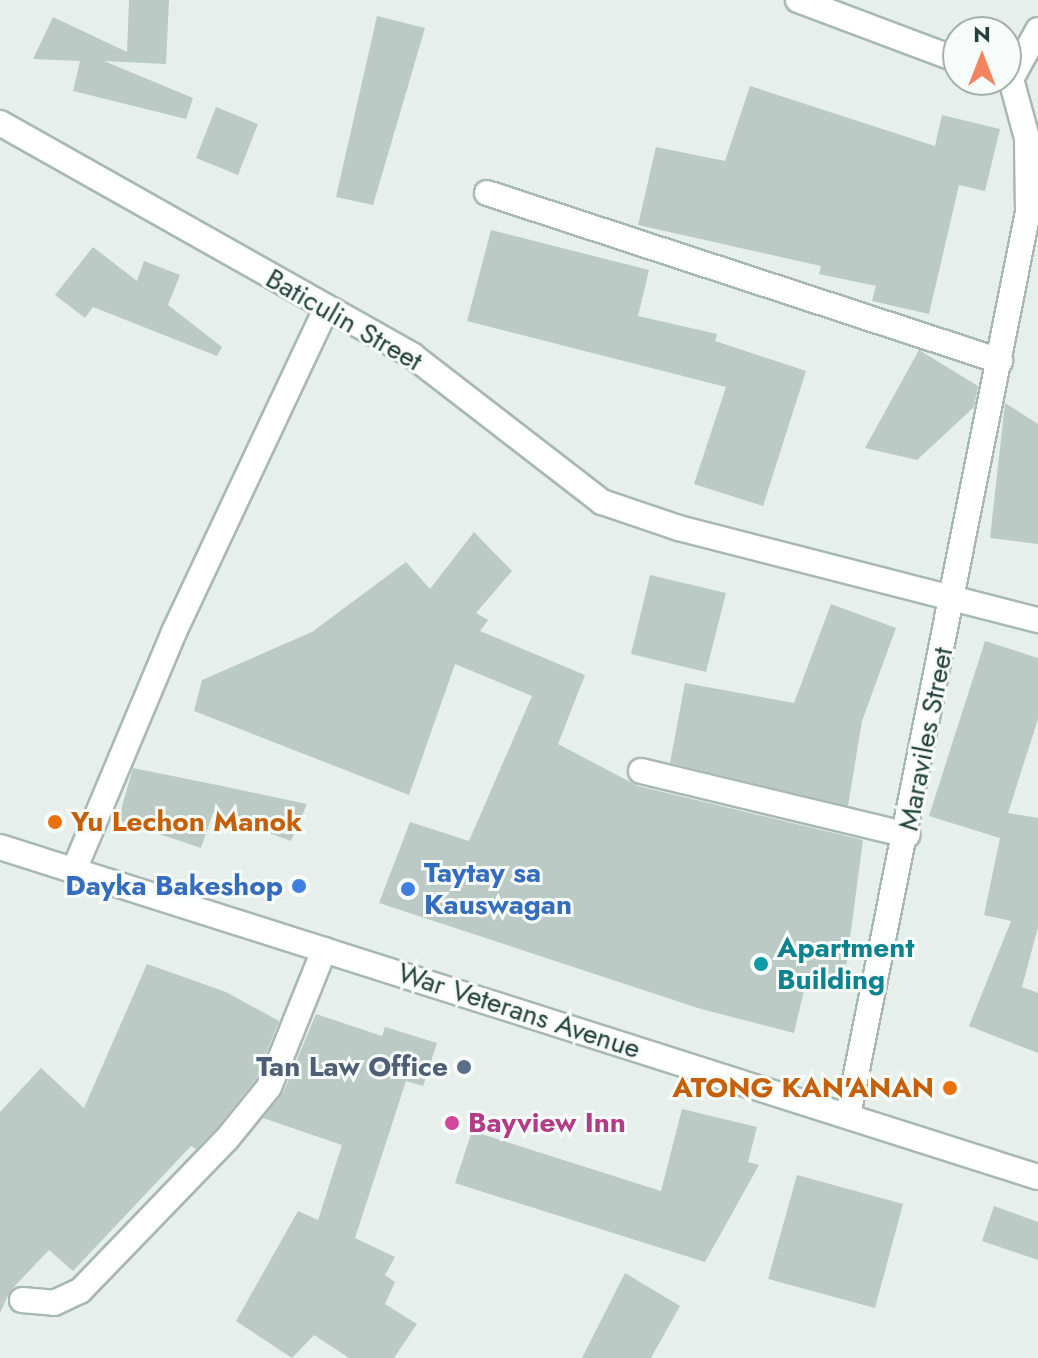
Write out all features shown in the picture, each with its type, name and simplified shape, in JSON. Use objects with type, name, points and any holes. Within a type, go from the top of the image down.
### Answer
[{"type":"street","points":[[798,0],[942,54]]},
{"type":"street","name":"Maraviles Street","points":[[1022,56],[1038,30]]},
{"type":"street","name":"Maraviles Street","points":[[848,1115],[907,835],[1028,212],[1027,138],[1014,96]]},
{"type":"street","name":"Baticulin Street","points":[[0,123],[413,356],[602,502],[679,528],[1038,620]]},
{"type":"street","points":[[487,193],[1000,361]]},
{"type":"street","points":[[74,870],[174,632],[326,309]]},
{"type":"street","points":[[641,771],[907,835]]},
{"type":"street","name":"War Veterans Avenue","points":[[0,847],[1038,1177]]},
{"type":"street","points":[[22,1300],[54,1303],[80,1291],[226,1140],[269,1087],[324,950]]},
{"type":"building","points":[[129,0],[169,0],[166,64],[104,61],[193,98],[186,119],[73,91],[80,61],[33,59],[53,17],[127,52]]},
{"type":"building","points":[[377,16],[425,28],[373,205],[336,197]]},
{"type":"building","points":[[750,86],[935,146],[942,115],[1000,129],[985,191],[959,185],[929,314],[872,301],[876,286],[819,274],[821,266],[638,225],[656,147],[725,161]]},
{"type":"building","points":[[216,107],[258,124],[238,175],[196,158]]},
{"type":"building","points":[[491,230],[649,270],[638,316],[717,334],[715,341],[806,371],[763,506],[694,484],[726,387],[467,321]]},
{"type":"building","points":[[93,247],[137,281],[144,261],[180,275],[168,305],[222,347],[217,356],[93,307],[85,318],[55,295]]},
{"type":"building","points":[[919,350],[978,386],[974,407],[917,460],[865,448]]},
{"type":"building","points":[[1005,403],[1038,424],[1038,544],[990,538]]},
{"type":"building","points":[[474,532],[512,571],[476,613],[488,620],[480,631],[585,675],[558,744],[638,786],[863,840],[844,983],[807,978],[794,1033],[701,1009],[379,903],[410,822],[469,841],[532,696],[455,664],[409,795],[194,711],[202,680],[312,632],[406,562],[430,589]]},
{"type":"building","points":[[650,575],[726,593],[706,672],[631,654]]},
{"type":"building","points":[[831,604],[896,628],[862,721],[848,806],[670,763],[685,683],[794,703]]},
{"type":"building","points":[[985,641],[1038,658],[1038,719],[1008,813],[1038,818],[1038,927],[1022,987],[1038,993],[1038,1053],[969,1026],[1011,921],[984,915],[1000,838],[929,816]]},
{"type":"building","points":[[133,768],[307,804],[291,841],[213,813],[201,848],[118,820]]},
{"type":"building","points":[[147,964],[226,992],[279,1021],[256,1079],[215,1130],[196,1149],[191,1146],[73,1271],[49,1250],[10,1291],[0,1313],[0,1112],[41,1068],[84,1108]]},
{"type":"building","points":[[316,1014],[382,1036],[385,1027],[437,1043],[423,1086],[406,1081],[355,1238],[395,1257],[385,1275],[395,1282],[385,1304],[417,1324],[394,1358],[349,1358],[314,1335],[292,1358],[236,1321],[298,1211],[318,1220],[342,1145],[263,1118],[283,1093]]},
{"type":"building","points":[[682,1109],[757,1127],[748,1162],[759,1165],[705,1262],[455,1183],[472,1131],[661,1191]]},
{"type":"building","points":[[797,1175],[903,1204],[875,1308],[768,1279]]},
{"type":"building","points":[[994,1206],[1038,1222],[1038,1260],[982,1241]]},
{"type":"building","points":[[625,1273],[680,1306],[651,1358],[582,1358]]},
{"type":"place","name":"Yu Lechon Manok","points":[[55,822]]},
{"type":"place","name":"Dayka Bakeshop","points":[[299,886]]},
{"type":"place","name":"Taytay sa Kauswagan","points":[[408,889]]},
{"type":"place","name":"Apartment Building","points":[[761,964]]},
{"type":"place","name":"Tan Law Office","points":[[464,1067]]},
{"type":"place","name":"ATONG KAN'ANAN","points":[[950,1088]]},
{"type":"place","name":"Bayview Inn","points":[[452,1123]]}]
